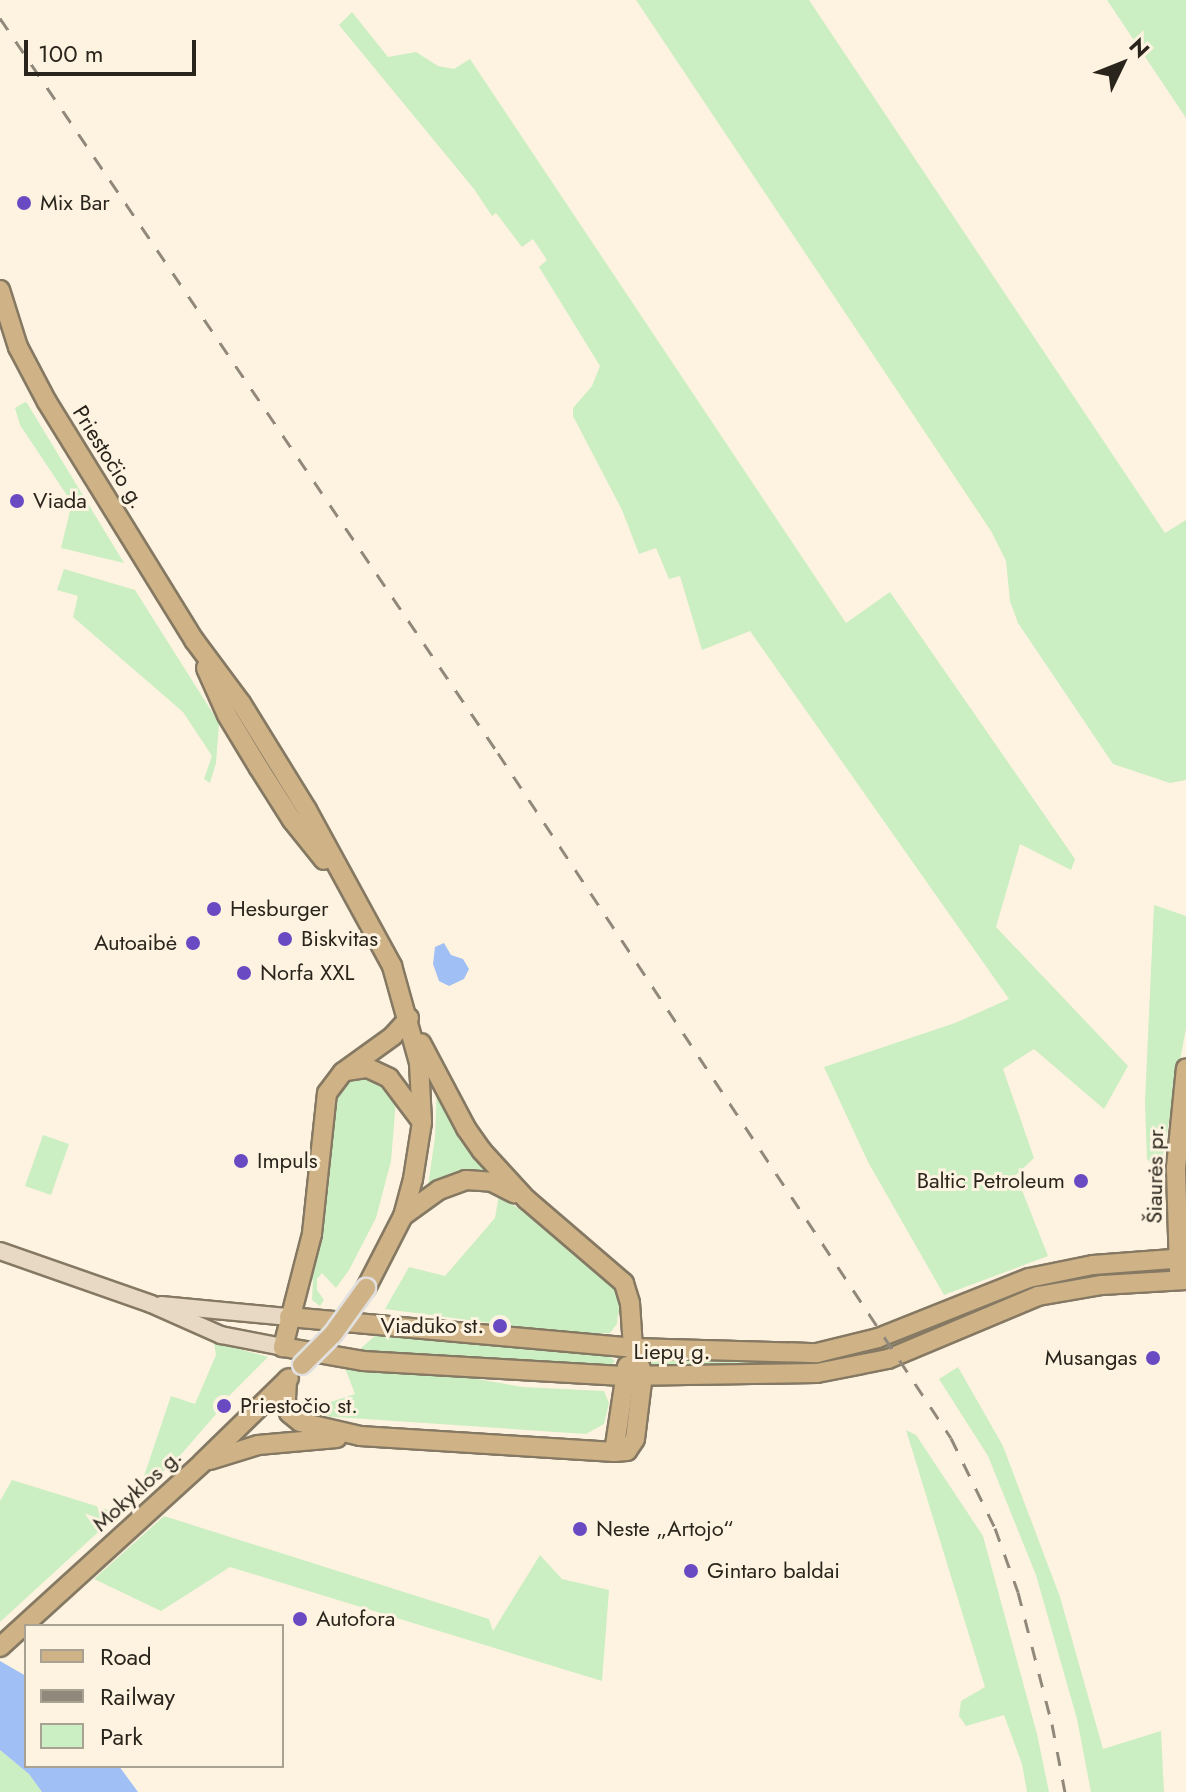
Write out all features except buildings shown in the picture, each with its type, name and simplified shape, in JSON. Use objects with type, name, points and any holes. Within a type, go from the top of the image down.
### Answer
[{"type":"main road","name":"Priestočio g.","points":[[0,290],[28,368],[248,731],[292,820],[357,901],[392,966],[410,1022],[422,1084],[422,1122],[413,1179],[403,1216],[366,1288],[333,1334],[302,1365]]},
{"type":"main road","points":[[203,1462],[258,1445],[360,1436],[614,1452],[627,1451],[635,1439],[643,1374],[633,1348],[630,1303],[619,1276],[527,1200],[466,1128],[410,1022],[343,1072],[333,1082],[324,1105],[312,1234],[283,1347]]},
{"type":"main road","points":[[343,1072],[368,1068],[389,1078],[422,1122]]},
{"type":"main road","name":"Šiaurės pr.","points":[[1182,1280],[1176,1168],[1186,1068]]},
{"type":"main road","points":[[403,1216],[439,1190],[466,1180],[492,1182],[527,1200]]},
{"type":"main road","name":"Liepų g.","points":[[0,1251],[151,1304],[221,1335],[363,1361],[623,1376],[763,1376],[863,1367],[1038,1296],[1102,1285],[1182,1280]]},
{"type":"main road","name":"Liepų g.","points":[[151,1304],[633,1348],[796,1354],[837,1350],[878,1338],[1029,1278],[1093,1265],[1182,1258]]},
{"type":"main road","points":[[614,1452],[623,1376],[633,1348]]},
{"type":"main road","name":"Mokyklos g.","points":[[25,1624],[203,1462],[302,1365]]},
{"type":"main road","points":[[287,1380],[289,1413],[300,1422],[360,1436]]},
{"type":"main road","name":"Mokyklos g.","points":[[0,1647],[24,1625]]},
{"type":"green space","points":[[636,0],[809,0],[1165,533],[1186,520],[1186,780],[1170,783],[1113,764],[1018,623],[1010,601],[1006,561],[991,531]]},
{"type":"green space","points":[[1107,0],[1186,0],[1186,118]]},
{"type":"green space","points":[[352,12],[388,57],[416,52],[438,66],[454,69],[470,59],[846,623],[890,592],[1075,859],[1071,870],[1020,844],[996,927],[1128,1066],[1104,1109],[1034,1049],[1003,1069],[1034,1158],[1016,1175],[1048,1256],[944,1295],[868,1162],[824,1067],[955,1023],[1009,999],[750,631],[702,650],[680,576],[669,579],[656,548],[639,554],[622,510],[573,416],[573,408],[592,386],[600,366],[539,267],[547,260],[533,239],[522,247],[496,213],[492,216],[474,189],[339,25]]},
{"type":"green space","points":[[25,402],[124,563],[61,548],[72,503],[20,425],[15,408]]},
{"type":"green space","points":[[64,569],[135,590],[219,723],[216,763],[210,783],[204,779],[212,756],[183,712],[73,617],[78,596],[57,590]]},
{"type":"green space","points":[[1154,905],[1186,916],[1186,1028],[1162,1160],[1152,1165],[1147,1159],[1145,1102]]},
{"type":"green space","points":[[355,1077],[377,1077],[396,1100],[391,1161],[376,1218],[349,1270],[336,1288],[322,1273],[317,1279],[317,1290],[324,1300],[320,1306],[312,1300],[313,1280],[309,1279],[323,1221],[332,1113],[336,1094]]},
{"type":"green space","points":[[437,1085],[490,1174],[460,1172],[428,1186],[435,1137]]},
{"type":"green space","points":[[43,1135],[69,1144],[51,1195],[25,1186]]},
{"type":"green space","points":[[499,1195],[614,1285],[622,1314],[618,1314],[617,1324],[610,1333],[575,1334],[385,1309],[409,1267],[445,1276],[495,1218]]},
{"type":"green space","points":[[1150,1269],[1151,1273],[1077,1278],[1020,1292],[918,1339],[835,1365],[650,1366],[652,1361],[821,1361],[872,1349],[1019,1290],[1072,1277]]},
{"type":"green space","points":[[376,1335],[608,1355],[615,1361],[611,1365],[359,1350]]},
{"type":"green space","points":[[214,1342],[268,1357],[215,1410],[217,1413],[177,1459],[138,1494],[171,1396],[195,1404],[216,1355]]},
{"type":"green space","points":[[958,1367],[1003,1446],[1060,1597],[1103,1749],[1161,1731],[1164,1792],[1091,1792],[1077,1719],[1036,1575],[988,1456],[939,1379]]},
{"type":"green space","points":[[345,1368],[471,1378],[523,1387],[604,1391],[609,1403],[604,1424],[586,1434],[306,1415],[297,1410],[304,1398],[309,1409],[355,1394]]},
{"type":"green space","points":[[906,1430],[916,1435],[983,1536],[1037,1734],[1049,1792],[1027,1792],[1022,1764],[1004,1715],[966,1726],[959,1716],[961,1701],[985,1687]]},
{"type":"green space","points":[[12,1480],[119,1513],[0,1622],[0,1501]]},
{"type":"green space","points":[[164,1516],[489,1619],[493,1631],[540,1555],[562,1579],[609,1590],[602,1681],[230,1567],[161,1611],[94,1579]]},
{"type":"green space","points":[[0,1750],[29,1774],[42,1792],[0,1792]]},
{"type":"water","points":[[444,943],[451,955],[463,959],[469,969],[464,979],[449,986],[439,981],[433,964],[435,947]]},
{"type":"water","points":[[0,1661],[24,1675],[24,1768],[120,1768],[138,1792],[42,1792],[29,1774],[0,1750]]},
{"type":"railway","points":[[0,18],[498,753],[951,1438],[995,1528],[1018,1592],[1052,1724],[1065,1792]]},
{"type":"place","name":"Mix Bar","points":[[24,203]]},
{"type":"place","name":"Viada","points":[[17,501]]},
{"type":"place","name":"Hesburger","points":[[214,909]]},
{"type":"place","name":"Biskvitas","points":[[285,939]]},
{"type":"place","name":"Autoaibė","points":[[193,943]]},
{"type":"place","name":"Norfa XXL","points":[[244,973]]},
{"type":"place","name":"Impuls","points":[[241,1161]]},
{"type":"place","name":"Baltic Petroleum","points":[[1081,1181]]},
{"type":"place","name":"Viaduko st.","points":[[500,1326]]},
{"type":"place","name":"Musangas","points":[[1153,1358]]},
{"type":"place","name":"Priestočio st.","points":[[224,1406]]},
{"type":"place","name":"Neste „Artojo“","points":[[580,1529]]},
{"type":"place","name":"Gintaro baldai","points":[[691,1571]]},
{"type":"place","name":"Autofora","points":[[300,1619]]}]
